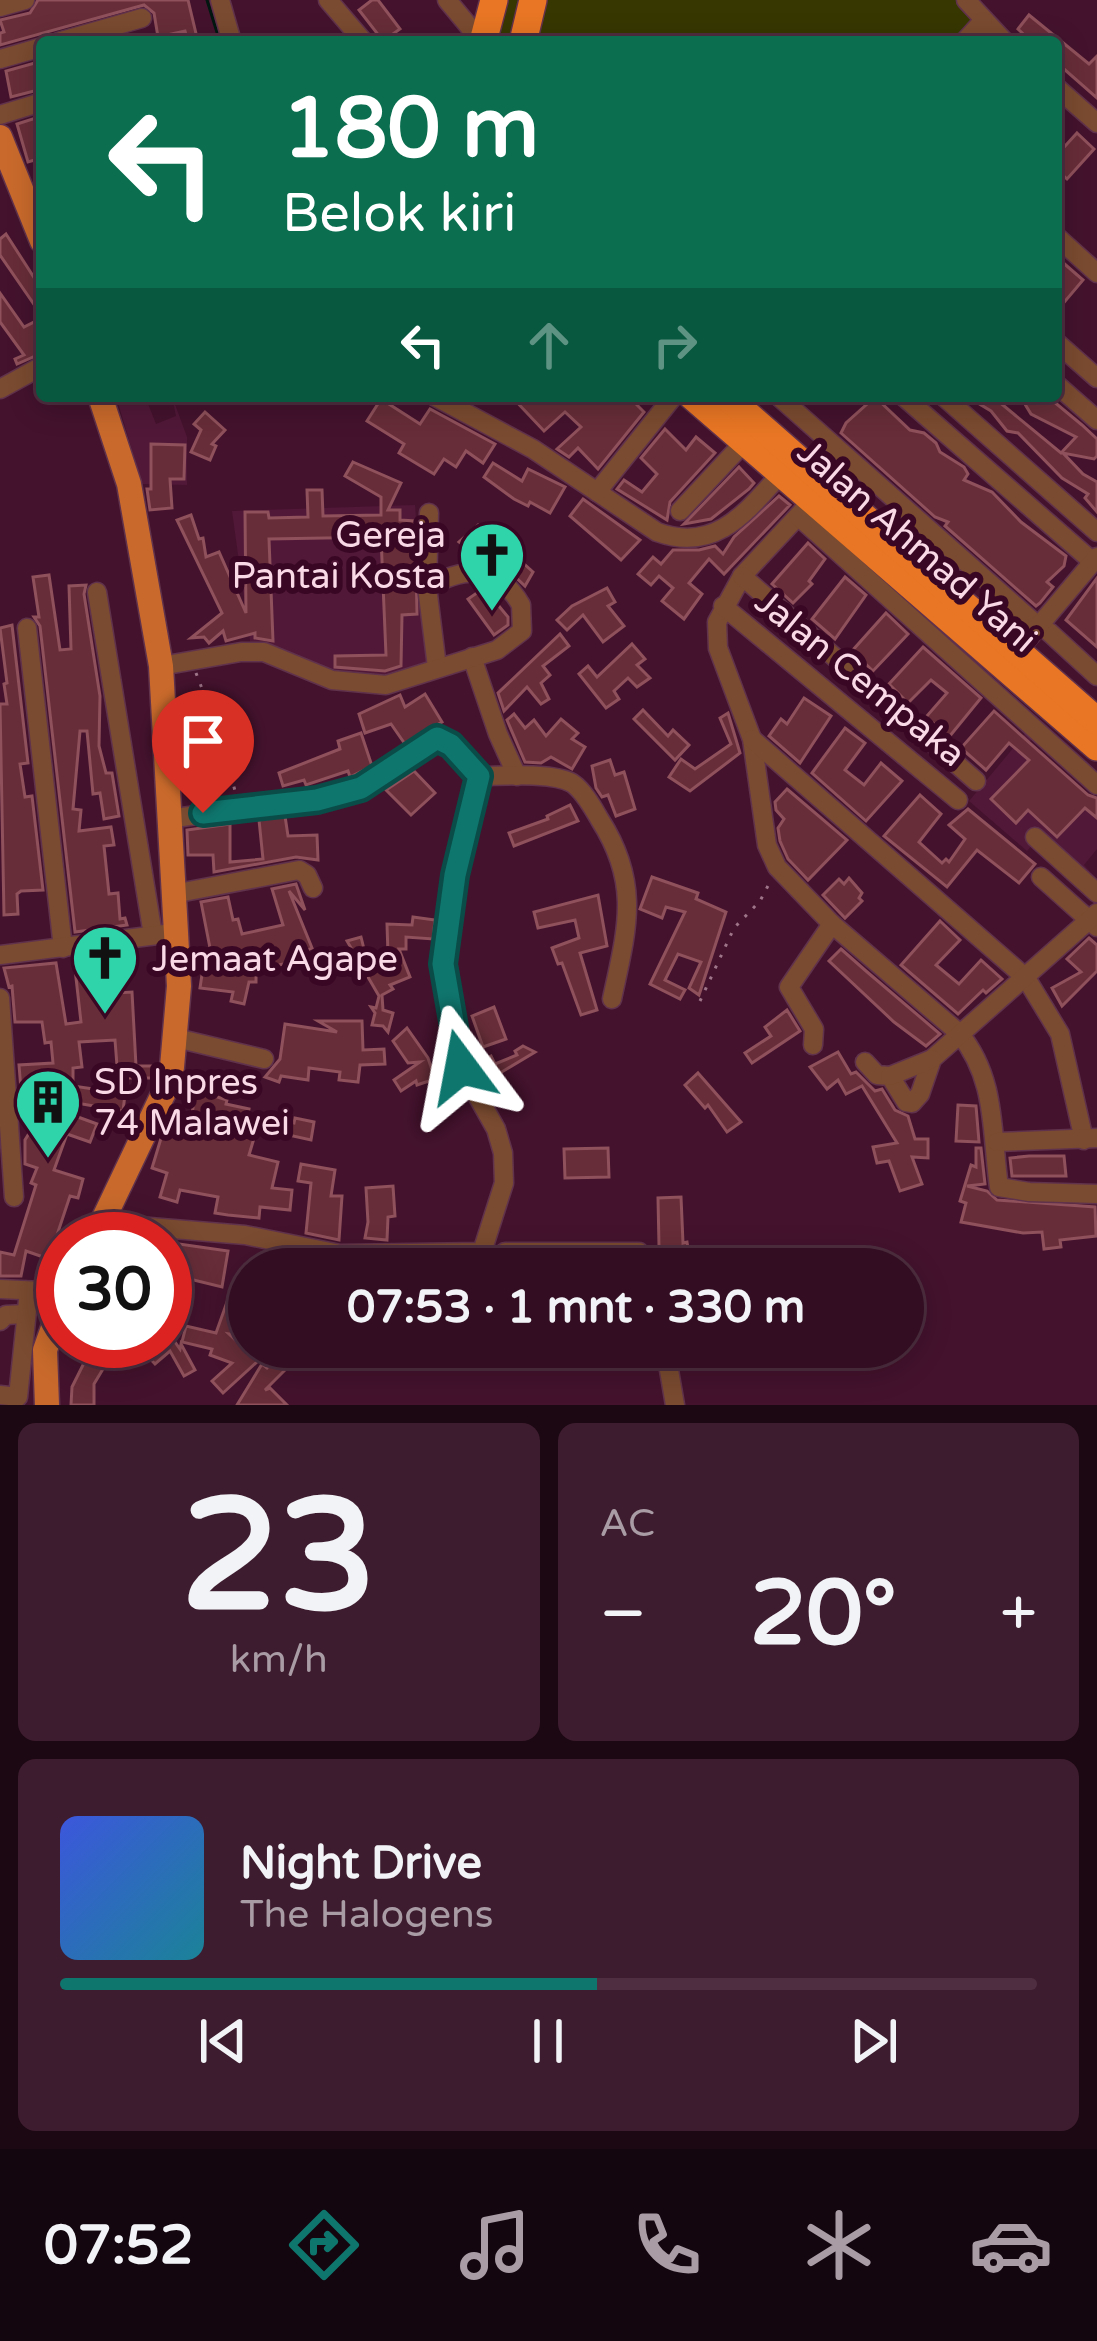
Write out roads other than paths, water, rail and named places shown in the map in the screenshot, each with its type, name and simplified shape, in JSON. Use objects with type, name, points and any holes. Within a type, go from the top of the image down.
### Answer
[{"type":"highway","points":[[485,36],[494,0]]},
{"type":"highway","points":[[524,36],[533,0]]},
{"type":"highway","name":"Jalan Ahmad Yani","points":[[700,402],[780,464],[805,509],[1097,747]]},
{"type":"highway","points":[[731,402],[780,464],[1097,721]]},
{"type":"main road","points":[[0,137],[36,222]]},
{"type":"main road","points":[[102,402],[129,484],[161,665],[173,894],[164,934],[179,986],[172,1067],[158,1110],[107,1212]]},
{"type":"main road","points":[[46,1368],[47,1405]]},
{"type":"street","points":[[0,7],[25,0]]},
{"type":"street","points":[[220,0],[230,36]]},
{"type":"street","points":[[328,0],[359,36]]},
{"type":"street","points":[[448,0],[478,36]]},
{"type":"street","points":[[966,0],[999,36]]},
{"type":"street","points":[[79,36],[142,18]]},
{"type":"street","points":[[969,36],[983,21]]},
{"type":"street","points":[[0,59],[36,49]]},
{"type":"street","points":[[1062,93],[1097,123]]},
{"type":"street","points":[[0,115],[36,104]]},
{"type":"street","points":[[1062,241],[1097,272]]},
{"type":"street","points":[[1062,347],[1097,378]]},
{"type":"street","points":[[0,389],[36,369]]},
{"type":"street","points":[[1062,389],[1097,420]]},
{"type":"street","points":[[445,402],[532,449],[657,532],[688,537],[737,521],[780,464],[736,452],[678,402]]},
{"type":"street","points":[[597,492],[668,402]]},
{"type":"street","points":[[785,402],[1092,671],[1064,693]]},
{"type":"street","points":[[910,402],[1095,560],[1043,629],[1016,652]]},
{"type":"street","points":[[950,402],[1097,532]]},
{"type":"street","points":[[680,511],[736,452]]},
{"type":"street","points":[[1097,785],[805,509],[742,576],[723,606],[717,622],[718,649],[752,739],[766,845],[777,867],[832,924],[959,1033],[981,1064],[997,1142],[997,1183],[1002,1190],[1097,1194]]},
{"type":"street","points":[[429,513],[427,586],[437,668]]},
{"type":"street","points":[[161,665],[264,652],[332,680],[386,685],[497,650],[518,637],[523,614],[517,597],[497,579],[461,571],[427,586]]},
{"type":"street","points":[[742,576],[976,781]]},
{"type":"street","points":[[0,955],[164,934],[97,592]]},
{"type":"street","name":"Jalan Cempaka","points":[[723,606],[958,800]]},
{"type":"street","points":[[27,628],[62,948]]},
{"type":"street","points":[[472,657],[517,776]]},
{"type":"street","points":[[168,819],[317,800],[361,788],[437,738],[451,745],[479,776],[558,779],[576,787],[621,858],[628,907],[612,999]]},
{"type":"street","points":[[752,739],[1026,978],[1060,1034],[1091,1139],[997,1142]]},
{"type":"street","points":[[192,1233],[245,1234],[340,1254],[482,1252],[504,1183],[503,1153],[496,1129],[461,1067],[443,964],[455,875],[479,776]]},
{"type":"street","points":[[1035,838],[1097,893]]},
{"type":"street","points":[[173,894],[299,870],[313,888]]},
{"type":"street","points":[[866,1062],[877,1075],[890,1076],[932,1059],[1095,920],[1041,878]]},
{"type":"street","points":[[813,1045],[814,1029],[789,987],[832,924]]},
{"type":"street","points":[[0,998],[14,1197]]},
{"type":"street","points":[[176,1038],[264,1059]]},
{"type":"street","points":[[890,1076],[906,1102],[912,1103],[932,1059]]},
{"type":"street","points":[[0,1289],[36,1293]]},
{"type":"street","points":[[13,1399],[10,1372],[28,1292]]},
{"type":"street","points":[[0,1321],[6,1315],[26,1314]]},
{"type":"street","points":[[669,1368],[675,1405]]},
{"type":"waterway","points":[[207,0],[218,36]]},
{"type":"place","name":"Gereja Pantai Kosta","points":[[492,614]]},
{"type":"place","name":"Jemaat Agape","points":[[105,1017]]},
{"type":"place","name":"SD Inpres 74 Malawei","points":[[48,1161]]}]
